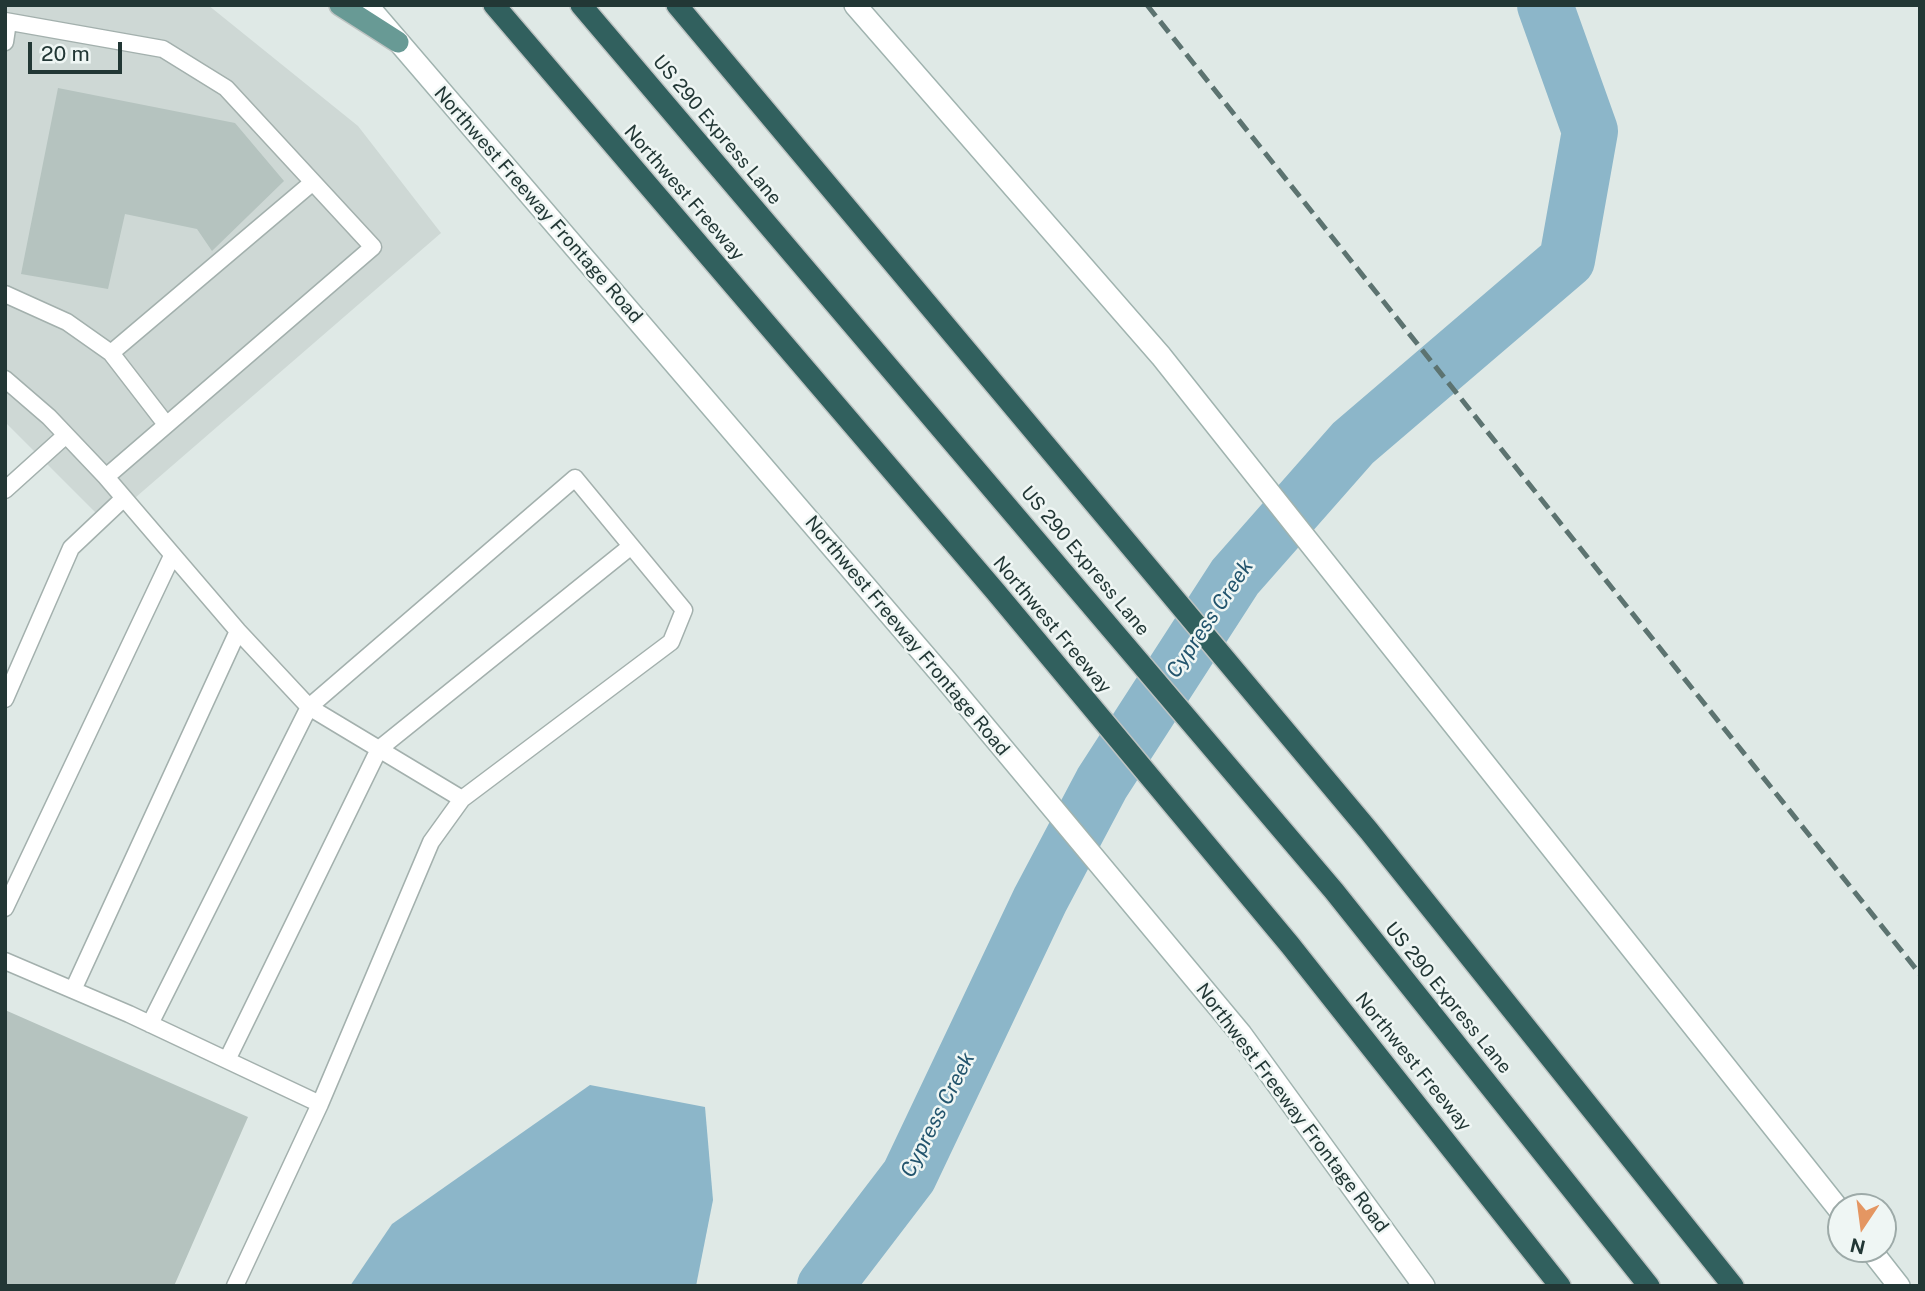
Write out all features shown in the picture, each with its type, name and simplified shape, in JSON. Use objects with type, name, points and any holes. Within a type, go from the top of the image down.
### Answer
[{"type":"highway","name":"Northwest Freeway","points":[[494,5],[995,591],[1290,946],[1560,1286]]},
{"type":"highway","name":"US 290 Express Lane","points":[[581,5],[1334,891],[1649,1286]]},
{"type":"highway","points":[[677,5],[1368,831],[1733,1286]]},
{"type":"main road","points":[[340,5],[398,42]]},
{"type":"main road","name":"Northwest Freeway Frontage Road","points":[[367,5],[946,680],[1241,1034],[1424,1286]]},
{"type":"main road","points":[[855,5],[1161,356],[1827,1194]]},
{"type":"main road","points":[[1881,1263],[1899,1286]]},
{"type":"lane","points":[[5,42],[7,21],[163,49],[226,88],[373,247],[165,423],[106,477]]},
{"type":"lane","points":[[111,353],[313,183]]},
{"type":"lane","points":[[5,294],[68,322],[111,353],[165,423]]},
{"type":"lane","points":[[5,379],[66,435],[106,477],[237,631],[309,707],[462,799]]},
{"type":"lane","points":[[5,490],[66,435]]},
{"type":"lane","points":[[150,1024],[309,707],[575,478],[684,610],[671,642],[462,799],[431,842],[320,1104],[235,1286]]},
{"type":"lane","points":[[5,699],[71,548],[124,498]]},
{"type":"lane","points":[[227,1060],[379,749],[630,547]]},
{"type":"lane","points":[[5,908],[172,556]]},
{"type":"lane","points":[[73,990],[237,631]]},
{"type":"lane","points":[[5,961],[150,1024],[320,1104]]},
{"type":"shaded area","points":[[5,5],[208,5],[358,126],[441,233],[106,523],[5,422]]},
{"type":"water","points":[[590,1085],[705,1107],[713,1200],[696,1286],[350,1286],[392,1224]]},
{"type":"building","points":[[58,88],[235,123],[284,181],[212,251],[197,229],[125,214],[108,289],[21,274]]},
{"type":"building","points":[[5,1010],[248,1117],[174,1286],[5,1286]]},
{"type":"waterway","name":"Cypress Creek","points":[[825,1286],[909,1176],[1040,900],[1102,783],[1235,577],[1353,443],[1567,260],[1590,131],[1545,5]]},
{"type":"railway","points":[[1147,5],[1920,974]]}]
